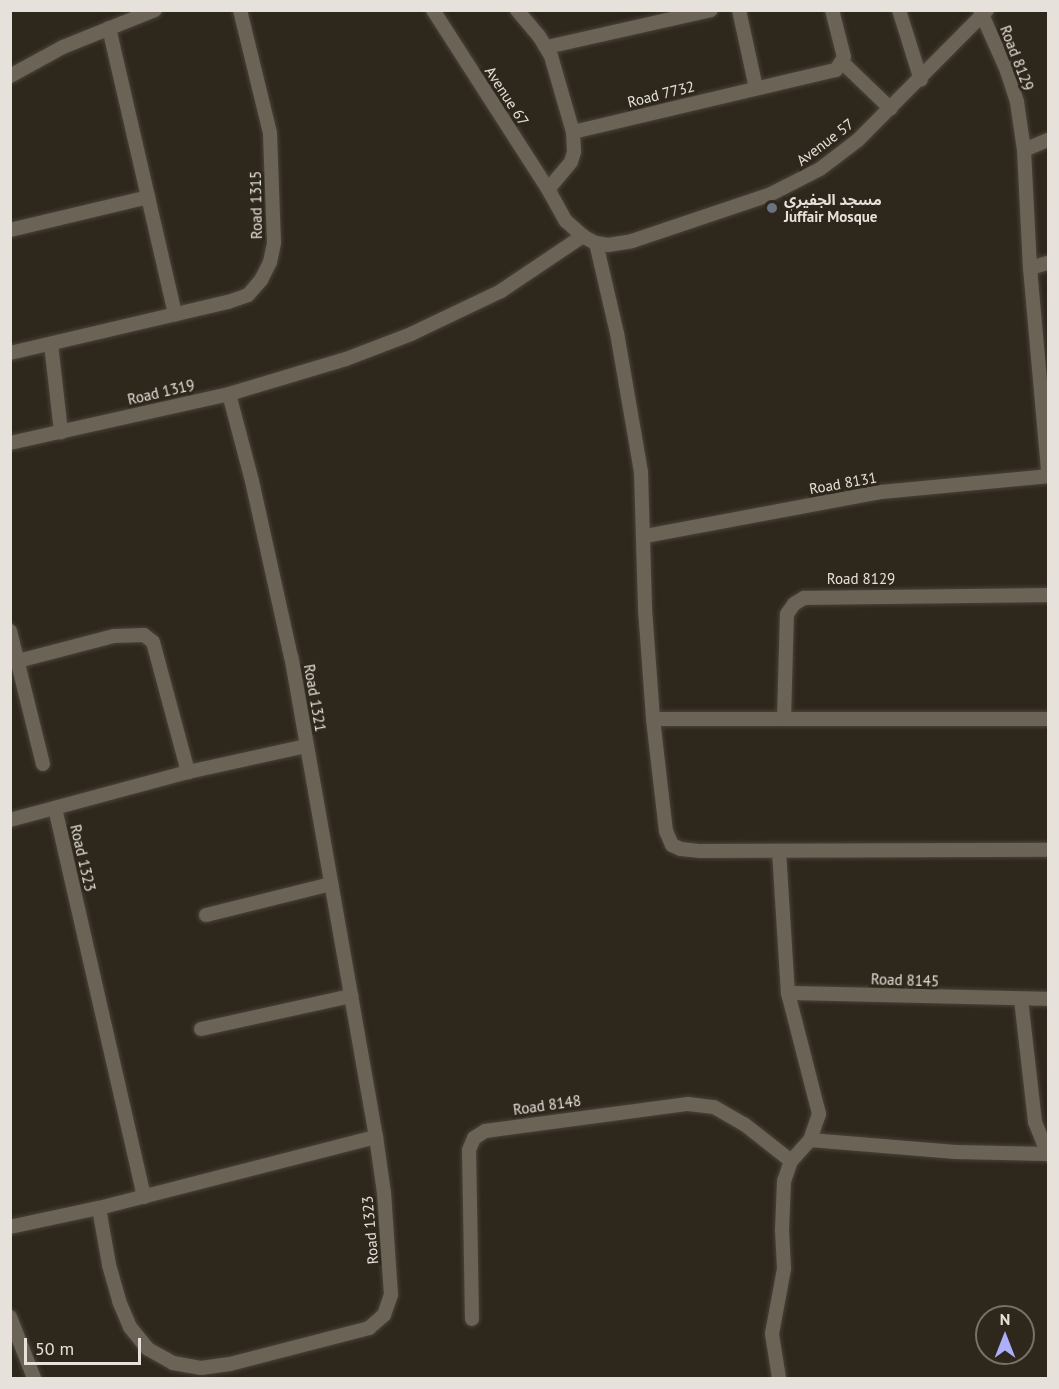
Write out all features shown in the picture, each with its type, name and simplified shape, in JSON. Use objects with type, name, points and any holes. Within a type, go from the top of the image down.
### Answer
[{"type":"street","points":[[10,76],[63,47],[154,10]]},
{"type":"street","name":"Road 1315","points":[[10,353],[248,295],[261,280],[270,262],[274,243],[270,133],[240,10]]},
{"type":"street","name":"Avenue 67","points":[[433,10],[566,220],[583,236],[596,243],[620,244],[643,237]]},
{"type":"street","points":[[518,10],[547,47],[573,132],[574,152],[571,162],[551,194]]},
{"type":"street","points":[[547,47],[711,10]]},
{"type":"street","points":[[739,10],[756,88]]},
{"type":"street","points":[[832,10],[843,63],[891,109]]},
{"type":"street","points":[[899,10],[921,80]]},
{"type":"street","name":"Avenue 57","points":[[643,237],[770,195],[824,166],[858,140],[921,80],[983,12]]},
{"type":"street","name":"Road 8129","points":[[983,12],[1017,102],[1024,150],[1030,268],[1048,470]]},
{"type":"street","points":[[109,28],[175,314]]},
{"type":"street","name":"Road 7732","points":[[573,132],[836,70],[843,63]]},
{"type":"street","points":[[1024,150],[1048,140]]},
{"type":"street","name":"Avenue 67","points":[[551,194],[573,220],[596,234],[643,237]]},
{"type":"street","points":[[10,230],[148,197]]},
{"type":"street","name":"Road 1319","points":[[10,443],[229,394],[317,367],[411,334],[501,291],[583,236]]},
{"type":"street","points":[[596,243],[617,333],[643,490],[645,609],[653,719],[668,838],[672,845],[681,849],[700,851],[1048,850]]},
{"type":"street","points":[[1030,268],[1048,263]]},
{"type":"street","points":[[51,344],[61,432]]},
{"type":"street","name":"Road 1321","points":[[10,820],[188,772],[306,746],[273,569],[229,394]]},
{"type":"street","name":"Road 8131","points":[[645,536],[880,492],[1048,476]]},
{"type":"street","name":"Road 8129","points":[[784,719],[787,614],[794,604],[804,598],[1048,595]]},
{"type":"street","points":[[10,632],[43,764]]},
{"type":"street","points":[[18,661],[114,636],[144,635],[153,642],[188,772]]},
{"type":"street","points":[[653,719],[1048,719]]},
{"type":"street","name":"Road 1323","points":[[99,1208],[116,1292],[130,1328],[148,1349],[173,1363],[201,1368],[230,1364],[369,1328],[384,1314],[391,1295],[384,1193],[306,746]]},
{"type":"street","name":"Road 1323","points":[[55,808],[144,1197]]},
{"type":"street","points":[[779,851],[788,993],[818,1104],[817,1124],[810,1140],[791,1161],[784,1181],[782,1230],[784,1269],[772,1334],[779,1378]]},
{"type":"street","points":[[206,915],[331,884]]},
{"type":"street","name":"Road 8145","points":[[788,993],[1048,999]]},
{"type":"street","points":[[201,1029],[351,996]]},
{"type":"street","points":[[810,1140],[956,1152],[1048,1154],[1035,1122],[1021,999]]},
{"type":"street","name":"Road 8148","points":[[472,1319],[470,1150],[474,1138],[485,1131],[688,1104],[714,1107],[744,1124],[791,1161]]},
{"type":"street","points":[[10,1227],[144,1197],[376,1137]]},
{"type":"street","points":[[10,1317],[33,1378]]},
{"type":"place","name":"مسجد الجفيري Juffair Mosque","points":[[772,208]]}]
